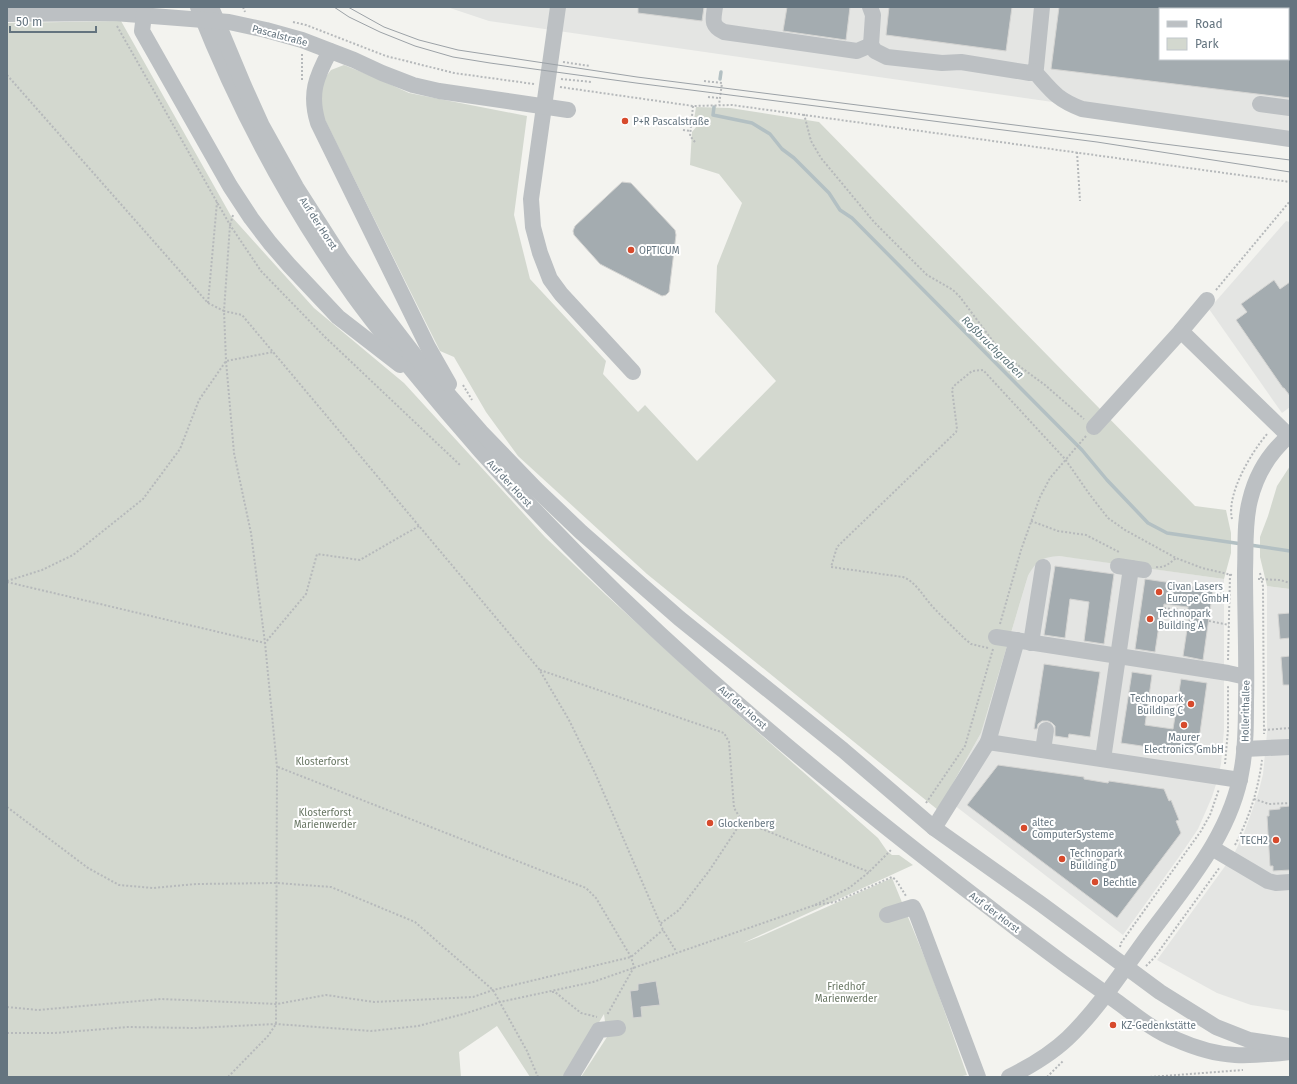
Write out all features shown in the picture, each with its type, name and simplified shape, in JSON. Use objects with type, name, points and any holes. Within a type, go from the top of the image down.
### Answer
[{"type":"street","name":"Auf der Horst","points":[[198,7],[244,86],[262,126],[296,187],[342,259],[420,362],[481,432],[541,494],[626,573],[679,618],[843,750],[934,828],[1041,904],[1160,992],[1216,1027],[1249,1040],[1290,1046]]},
{"type":"street","name":"Auf der Horst","points":[[211,7],[217,38],[245,116],[283,188],[321,249],[356,299],[419,379],[525,500],[568,545],[664,638],[821,774],[889,829],[1021,932],[1162,1033],[1174,1039],[1232,1055],[1290,1052]]},
{"type":"street","points":[[558,7],[531,199],[534,228],[540,253],[550,280],[561,294],[633,372]]},
{"type":"street","points":[[714,7],[713,22],[717,28],[724,32],[857,51],[871,45]]},
{"type":"street","points":[[870,7],[873,15],[871,45],[875,51],[887,57],[942,63],[961,62],[1030,73],[1036,68],[1042,7]]},
{"type":"street","name":"Pascalstraße","points":[[7,14],[113,10],[144,15],[229,22],[302,40],[414,85],[439,91],[568,110]]},
{"type":"street","name":"Auf der Horst","points":[[144,15],[142,31],[230,186],[251,218],[289,265],[338,317],[419,379]]},
{"type":"street","name":"Auf der Horst","points":[[330,51],[315,84],[313,100],[314,111],[318,123],[428,347],[450,386],[481,432]]},
{"type":"street","points":[[1034,71],[1055,95],[1066,103],[1082,109],[1290,139]]},
{"type":"street","points":[[1260,104],[1290,108]]},
{"type":"street","name":"Auf der Horst","points":[[321,299],[342,311],[347,311],[353,308],[356,299]]},
{"type":"street","points":[[1094,427],[1207,300]]},
{"type":"street","points":[[1181,331],[1289,435]]},
{"type":"street","name":"Hollerithallee","points":[[1009,1077],[1030,1067],[1050,1054],[1088,1017],[1212,848],[1225,823],[1240,780],[1244,750],[1247,513],[1257,478],[1270,457],[1289,435]]},
{"type":"street","points":[[1103,759],[1134,565]]},
{"type":"street","points":[[934,828],[988,742],[1024,641],[1043,567]]},
{"type":"street","points":[[994,643],[1024,641],[1246,677]]},
{"type":"street","points":[[1043,750],[1046,730]]},
{"type":"street","points":[[988,742],[1240,780]]},
{"type":"street","points":[[1244,750],[1290,747]]},
{"type":"street","points":[[1212,848],[1268,881],[1276,883],[1290,882]]},
{"type":"street","points":[[888,915],[913,907],[978,1077]]},
{"type":"street","points":[[571,1077],[601,1026],[618,1028]]},
{"type":"path","points":[[113,10],[116,24],[230,225],[261,271],[325,337],[460,465]]},
{"type":"path","points":[[240,12],[246,13]]},
{"type":"path","points":[[292,22],[306,25],[386,56],[454,73],[694,106],[719,104],[804,114],[1290,182]]},
{"type":"path","points":[[302,40],[302,87]]},
{"type":"path","points":[[563,62],[590,66]]},
{"type":"path","points":[[7,75],[208,303],[224,311],[242,315],[539,669],[569,720],[594,773],[660,924],[676,952]]},
{"type":"path","points":[[567,80],[592,82]]},
{"type":"path","points":[[704,81],[722,83],[719,104]]},
{"type":"path","points":[[708,97],[719,98]]},
{"type":"path","points":[[694,106],[690,136],[695,142]]},
{"type":"path","points":[[804,114],[811,141],[822,158],[874,222],[927,275],[953,290],[960,297],[1004,355],[1045,385],[1094,427]]},
{"type":"path","points":[[683,130],[690,130]]},
{"type":"path","points":[[1077,152],[1080,201]]},
{"type":"path","points":[[208,303],[217,201]]},
{"type":"path","points":[[1207,300],[1290,201]]},
{"type":"path","points":[[228,1077],[268,1036],[276,1024],[277,1004],[277,767],[265,643],[251,532],[234,453],[226,361],[224,311],[230,225],[234,210]]},
{"type":"path","points":[[7,581],[42,570],[73,555],[143,499],[180,449],[199,400],[226,361],[273,352]]},
{"type":"path","points":[[994,643],[971,644],[908,579],[903,577],[831,567],[837,547],[956,432],[957,429],[952,389],[972,371],[983,370],[1065,459],[1108,518],[1125,530],[1176,558],[1202,568],[1230,575]]},
{"type":"path","points":[[461,382],[472,400]]},
{"type":"path","points":[[925,805],[965,746],[1021,550],[1040,497],[1046,485],[1065,459],[1082,440]]},
{"type":"path","points":[[1031,521],[1044,527],[1067,533],[1086,535],[1134,565],[1161,568],[1176,558]]},
{"type":"path","points":[[265,643],[306,594],[317,554],[360,560],[419,526]]},
{"type":"path","points":[[1103,950],[1108,944],[1120,949],[1121,943],[1192,846],[1210,815],[1216,799],[1223,778],[1227,748],[1230,575],[1232,568]]},
{"type":"path","points":[[1261,579],[1280,580],[1290,583]]},
{"type":"path","points":[[7,581],[265,643]]},
{"type":"path","points":[[1167,608],[1168,604]]},
{"type":"path","points":[[1164,608],[1187,611]]},
{"type":"path","points":[[1209,621],[1229,625]]},
{"type":"path","points":[[539,669],[724,733],[729,742],[734,808],[742,821],[869,872]]},
{"type":"path","points":[[1264,730],[1290,728]]},
{"type":"path","points":[[277,767],[586,888],[596,898],[631,957],[634,967],[601,1026],[595,1016],[587,1015],[581,1012],[555,992],[549,992]]},
{"type":"path","points":[[1254,799],[1269,804],[1290,803]]},
{"type":"path","points":[[7,807],[88,868],[119,885],[153,888],[196,884],[277,883],[331,887],[415,922],[493,990],[527,1050],[538,1077]]},
{"type":"path","points":[[660,924],[679,910],[709,871],[742,821]]},
{"type":"path","points":[[7,1033],[56,1033],[128,1027],[196,1028],[276,1024],[372,1031],[418,1026],[467,1013],[500,1002],[593,982],[815,905],[848,888],[869,872],[892,849]]},
{"type":"path","points":[[815,905],[835,902],[892,877],[896,880],[913,907]]},
{"type":"path","points":[[7,1007],[38,1010],[161,999],[277,1004],[326,995],[374,1002],[473,997],[493,990],[631,957],[663,930]]},
{"type":"path","points":[[1150,1077],[1247,1070]]},
{"type":"shaded area","points":[[447,7],[1290,7],[1290,136],[489,21]]},
{"type":"shaded area","points":[[1286,221],[1290,222],[1290,407],[1282,413],[1209,309]]},
{"type":"shaded area","points":[[1048,556],[1076,558],[1224,579],[1224,730],[1221,764],[1217,781],[1212,797],[1198,829],[1123,935],[945,798],[981,733],[1028,576],[1038,561]]},
{"type":"shaded area","points":[[1267,586],[1290,589],[1290,1011],[1251,1005],[1217,993],[1157,960],[1235,852],[1244,833],[1258,794],[1263,774],[1267,733]]},
{"type":"green space","name":"Klosterforst","points":[[121,21],[231,216],[314,308],[404,383],[545,537],[606,595],[710,690],[878,838],[887,851],[892,855],[899,855],[913,865],[743,943],[892,878],[931,973],[967,1075],[958,1077],[581,1077],[607,1037],[604,1014],[566,1077],[530,1077],[497,1026],[459,1052],[461,1077],[7,1077],[7,23]]},
{"type":"green space","points":[[344,65],[409,93],[527,116],[514,215],[530,279],[606,361],[603,374],[638,412],[645,405],[697,461],[776,381],[715,312],[717,266],[742,203],[719,174],[690,165],[692,132],[697,126],[694,120],[696,107],[730,108],[819,122],[1195,506],[1226,510],[1231,533],[1231,553],[1224,579],[1059,556],[1048,557],[1037,563],[1028,576],[981,733],[938,810],[647,574],[518,456],[486,412],[454,357],[440,351],[319,108],[324,79],[331,70]]},
{"type":"green space","points":[[1290,466],[1290,589],[1267,586],[1260,557],[1260,537],[1277,486]]},
{"type":"building","points":[[638,7],[704,7],[702,21],[638,13]]},
{"type":"building","points":[[787,7],[850,7],[846,40],[783,31]]},
{"type":"building","points":[[889,7],[1012,7],[1006,51],[886,35]]},
{"type":"building","points":[[1059,7],[1160,7],[1159,60],[1290,59],[1290,98],[1051,69]]},
{"type":"building","name":"OPTICUM","points":[[622,182],[631,183],[675,230],[676,235],[669,292],[666,295],[662,296],[600,264],[574,235],[573,231],[575,226]]},
{"type":"building","points":[[1274,280],[1280,289],[1290,282],[1290,396],[1236,320],[1247,312],[1241,304]]},
{"type":"building","points":[[1055,566],[1114,574],[1104,644],[1084,641],[1089,602],[1070,599],[1065,638],[1044,635]]},
{"type":"building","name":"Technopark Building A","points":[[1145,579],[1213,589],[1203,660],[1183,656],[1189,616],[1187,616],[1188,607],[1164,604],[1163,613],[1161,612],[1155,652],[1135,649]]},
{"type":"building","points":[[1290,613],[1290,638],[1280,639],[1278,614]]},
{"type":"building","points":[[1290,656],[1290,685],[1283,685],[1281,657]]},
{"type":"building","points":[[1044,664],[1100,672],[1090,737],[1069,734],[1068,738],[1055,736],[1055,726],[1048,721],[1042,721],[1038,724],[1037,729],[1034,729]]},
{"type":"building","name":"Technopark Building C","points":[[1132,672],[1152,675],[1145,725],[1173,729],[1181,679],[1207,683],[1197,754],[1121,743]]},
{"type":"building","name":"Technopark Building D","points":[[998,765],[1084,777],[1084,779],[1108,783],[1109,781],[1164,789],[1169,801],[1171,800],[1179,820],[1176,821],[1181,833],[1117,918],[967,805]]},
{"type":"building","name":"TECH2","points":[[1290,806],[1290,870],[1273,871],[1273,866],[1270,866],[1267,816],[1269,816],[1269,810]]},
{"type":"building","points":[[656,981],[660,1005],[641,1007],[642,1017],[633,1018],[630,991],[638,990],[638,984]]},
{"type":"waterway","name":"Roßbruchgraben","points":[[720,79],[721,72]]},
{"type":"waterway","name":"Roßbruchgraben","points":[[714,107],[713,115],[752,123],[770,134],[782,149],[794,158],[829,193],[840,210],[852,218],[1082,450],[1107,480],[1148,523],[1167,533],[1242,544]]},
{"type":"waterway","name":"Roßbruchgraben","points":[[1250,545],[1290,551]]},
{"type":"tram line","points":[[334,7],[349,17],[380,32],[415,46],[453,57],[636,83],[1097,142],[1290,172]]},
{"type":"tram line","points":[[348,7],[384,27],[419,40],[458,50],[637,77],[1290,160]]},
{"type":"place","name":"P+R Pascalstraße","points":[[625,121]]},
{"type":"place","name":"OPTICUM","points":[[631,250]]},
{"type":"place","name":"Civan Lasers Europe GmbH","points":[[1159,592]]},
{"type":"place","name":"Technopark Building A","points":[[1150,619]]},
{"type":"place","name":"Technopark Building C","points":[[1191,704]]},
{"type":"place","name":"Maurer Electronics GmbH","points":[[1184,725]]},
{"type":"place","name":"Glockenberg","points":[[710,823]]},
{"type":"place","name":"altec ComputerSysteme","points":[[1024,828]]},
{"type":"place","name":"TECH2","points":[[1276,840]]},
{"type":"place","name":"Technopark Building D","points":[[1062,859]]},
{"type":"place","name":"Bechtle","points":[[1095,882]]},
{"type":"place","name":"KZ-Gedenkstätte","points":[[1113,1025]]},
{"type":"park label","name":"Klosterforst Marienwerder","points":[[325,818]]},
{"type":"park label","name":"Friedhof Marienwerder","points":[[846,992]]}]
